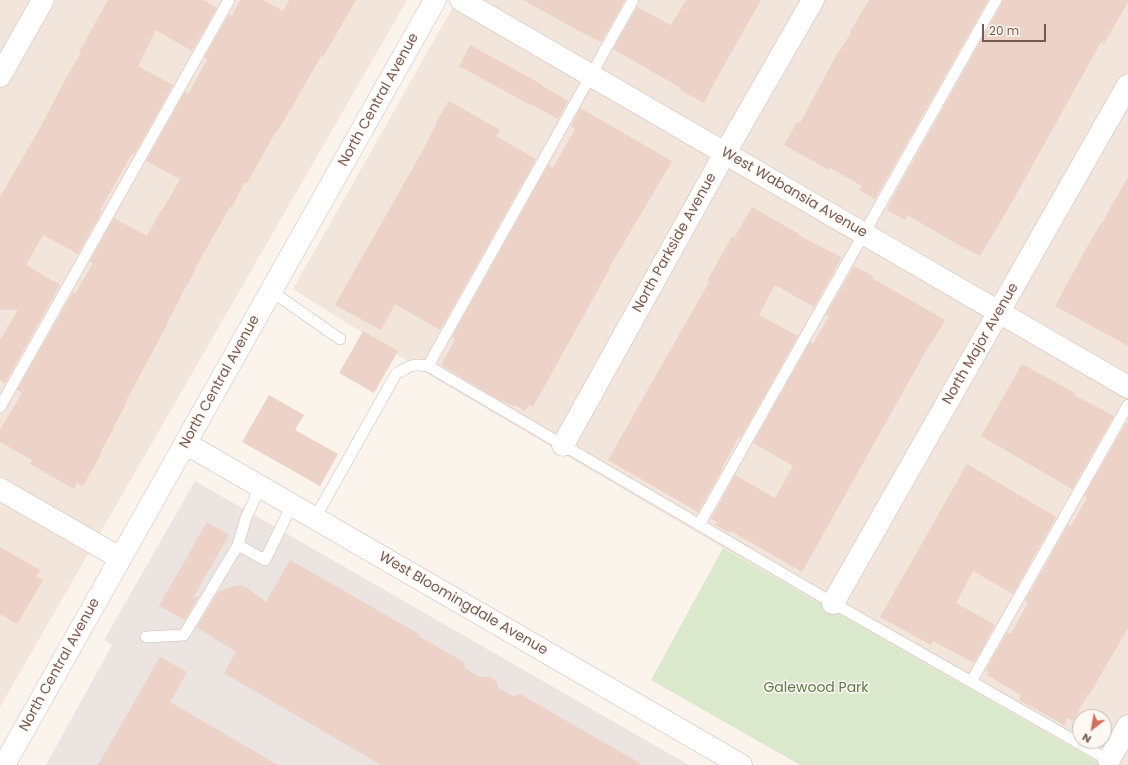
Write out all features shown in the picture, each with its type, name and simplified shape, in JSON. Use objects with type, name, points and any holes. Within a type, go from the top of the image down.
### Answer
[{"type":"street","points":[[0,76],[43,0]]},
{"type":"street","name":"North Central Avenue","points":[[4,765],[435,0]]},
{"type":"street","name":"West Wabansia Avenue","points":[[461,0],[1128,387]]},
{"type":"street","name":"North Parkside Avenue","points":[[563,445],[725,153],[813,0]]},
{"type":"street","name":"North Major Avenue","points":[[833,603],[1128,85]]},
{"type":"street","name":"West Bloomingdale Avenue","points":[[185,443],[741,765]]},
{"type":"street","points":[[0,489],[120,558]]},
{"type":"street","points":[[1113,763],[1128,726]]},
{"type":"lane","points":[[0,407],[229,0]]},
{"type":"lane","points":[[428,366],[633,0]]},
{"type":"lane","points":[[699,525],[996,0]]},
{"type":"lane","points":[[271,291],[340,339]]},
{"type":"lane","points":[[315,518],[396,374],[409,365],[418,364],[428,366],[833,603],[1113,763]]},
{"type":"lane","points":[[971,682],[1128,405]]},
{"type":"lane","points":[[146,637],[184,635],[238,545],[246,518],[260,487]]},
{"type":"lane","points":[[238,545],[264,560],[292,505]]},
{"type":"shaded area","points":[[0,0],[407,0],[0,707]]},
{"type":"shaded area","points":[[457,0],[1128,0],[1128,765],[1103,765],[1075,749],[1112,749],[1112,709],[1072,709],[1072,747],[723,548],[431,376],[293,289]]},
{"type":"shaded area","points":[[195,481],[689,765],[46,765],[112,645],[104,640]]},
{"type":"green space","name":"Galewood Park","points":[[723,548],[1072,747],[1072,749],[1075,749],[1103,765],[800,765],[651,680]]},
{"type":"building","points":[[108,0],[203,0],[217,8],[192,51],[156,30],[138,66],[173,85],[134,155],[132,154],[100,210],[102,211],[78,254],[43,235],[26,265],[60,285],[5,383],[0,380],[0,340],[18,310],[0,310],[0,197],[40,128],[81,52],[79,52]]},
{"type":"building","points":[[240,0],[263,0],[283,11],[289,0],[356,0],[323,57],[321,56],[277,132],[276,131],[247,183],[245,182],[232,207],[230,207],[194,270],[195,271],[126,401],[127,402],[114,428],[100,453],[101,454],[83,486],[77,483],[74,489],[30,464],[32,460],[0,442],[0,430],[22,393],[17,390],[73,292],[75,294],[93,263],[90,261],[114,218],[147,236],[180,179],[146,161],[185,92],[188,94],[207,60],[204,58],[229,14],[232,16]]},
{"type":"building","points":[[523,0],[625,0],[601,42]]},
{"type":"building","points":[[686,0],[761,0],[704,103],[613,49],[637,7],[671,25]]},
{"type":"building","points":[[869,0],[988,0],[875,199],[859,190],[862,186],[784,145],[797,122],[800,123],[836,56],[851,33],[850,32]]},
{"type":"building","points":[[1003,0],[1128,0],[1128,2],[1104,44],[1101,42],[1012,202],[980,256],[907,215],[905,220],[887,210]]},
{"type":"building","points":[[470,45],[541,84],[568,101],[558,119],[459,66]]},
{"type":"building","points":[[449,101],[500,130],[496,136],[536,159],[440,330],[395,304],[381,330],[335,305],[423,150],[436,125],[435,124]]},
{"type":"building","points":[[580,108],[672,161],[609,267],[610,268],[533,407],[529,405],[525,411],[515,405],[512,406],[494,397],[441,365],[455,339],[452,337],[548,165],[553,168],[575,129],[571,126]]},
{"type":"building","points":[[1128,177],[1128,346],[1055,306]]},
{"type":"building","points":[[752,207],[799,234],[798,235],[841,257],[841,259],[814,307],[775,285],[759,315],[798,336],[741,437],[739,436],[698,512],[608,460],[709,282],[707,281],[732,236],[734,238]]},
{"type":"building","points":[[854,266],[945,320],[931,342],[802,572],[731,531],[730,533],[715,525],[717,522],[711,519],[735,475],[775,498],[793,466],[753,443],[810,342],[813,344],[829,316],[826,314]]},
{"type":"building","points":[[363,331],[398,351],[374,393],[339,373]]},
{"type":"building","points":[[1022,364],[1075,393],[1074,395],[1114,416],[1072,489],[981,436]]},
{"type":"building","points":[[269,395],[304,415],[295,430],[338,454],[320,486],[242,442]]},
{"type":"building","points":[[1126,423],[1128,424],[1128,628],[1089,695],[1088,694],[1080,709],[1072,709],[1072,720],[1068,718],[1064,725],[1019,700],[1021,695],[987,675],[989,672],[986,670],[1007,632],[1011,634],[1028,602],[1025,601],[1068,525],[1071,526],[1087,498],[1084,496]]},
{"type":"building","points":[[967,464],[1056,517],[1013,594],[973,571],[956,603],[995,625],[974,663],[933,641],[931,645],[880,617]]},
{"type":"building","points":[[207,522],[229,535],[193,598],[199,596],[185,620],[159,606]]},
{"type":"building","points":[[0,547],[40,570],[36,577],[43,580],[17,624],[0,614]]},
{"type":"building","points":[[290,560],[419,634],[418,636],[464,662],[465,668],[479,677],[492,678],[497,682],[498,688],[513,696],[520,694],[643,765],[381,765],[224,673],[236,652],[197,627],[219,591],[238,585],[246,587],[266,602]]},
{"type":"building","points":[[160,657],[187,672],[170,702],[278,765],[98,765]]}]
